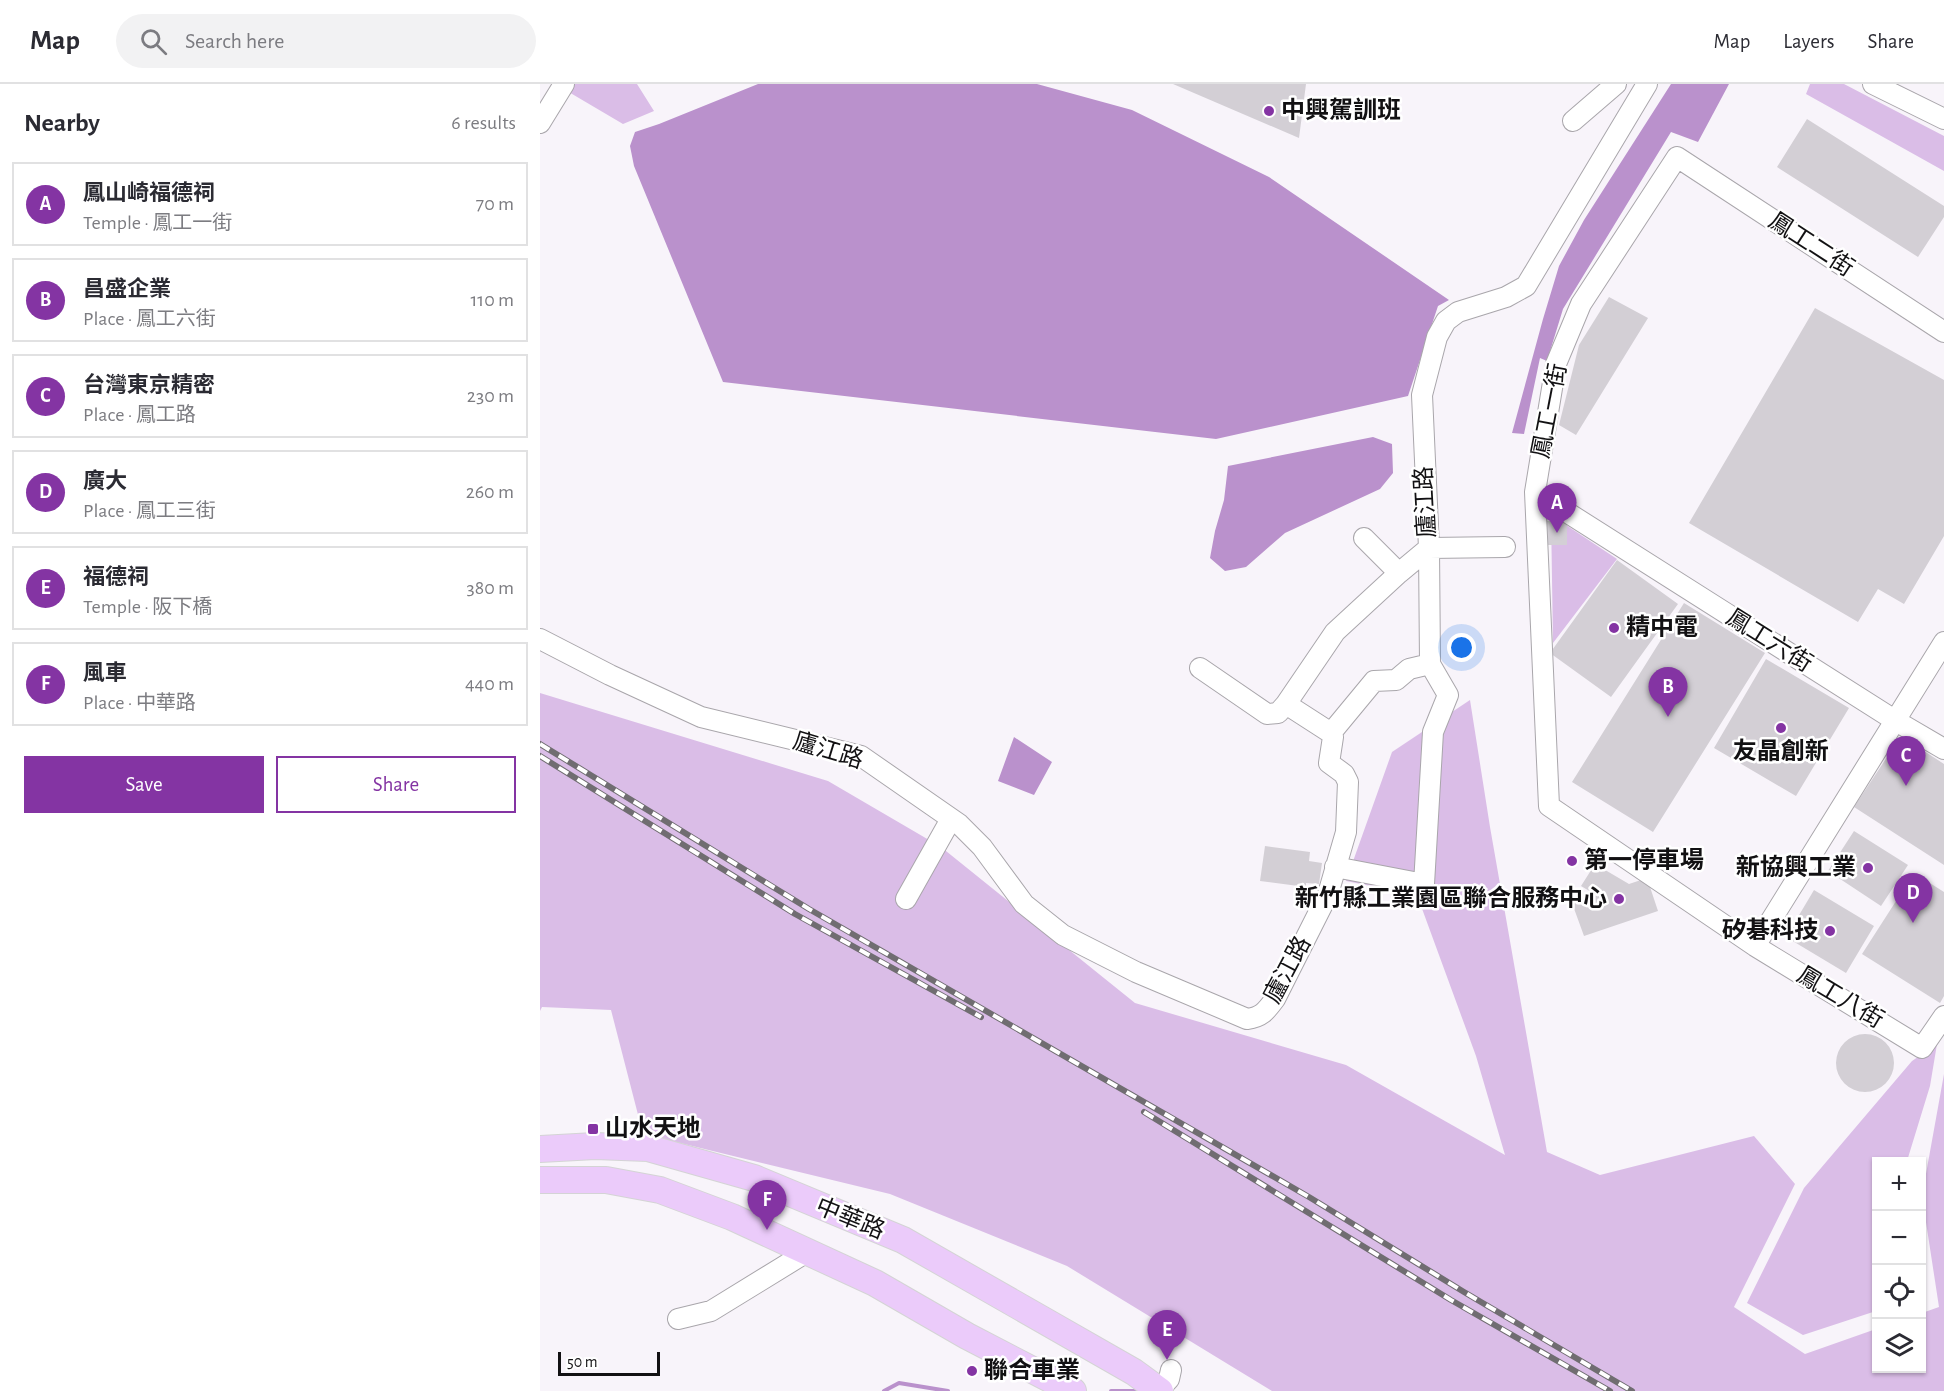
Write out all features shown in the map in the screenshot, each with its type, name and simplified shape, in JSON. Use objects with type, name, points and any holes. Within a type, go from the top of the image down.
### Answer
[{"type":"main road","name":"中華路","points":[[540,1149],[595,1146],[648,1148],[754,1178],[903,1240],[1134,1372],[1165,1382]]},
{"type":"main road","name":"中華路","points":[[540,1180],[606,1180],[660,1190],[732,1217],[875,1283],[967,1336],[1068,1388]]},
{"type":"street","points":[[540,123],[564,84]]},
{"type":"street","points":[[1573,121],[1616,84]]},
{"type":"street","name":"廬江路","points":[[540,639],[610,675],[701,717],[861,756],[951,819],[982,847],[1024,904],[1063,934],[1136,972],[1247,1019],[1265,1013],[1275,999],[1328,894],[1335,867],[1424,884],[1433,732],[1448,695],[1430,664],[1429,548],[1421,417],[1422,395],[1437,337],[1446,321],[1458,312],[1506,297],[1526,286],[1646,84]]},
{"type":"street","points":[[1873,84],[1944,119]]},
{"type":"street","name":"鳳工二街","points":[[1677,157],[1944,332]]},
{"type":"street","name":"鳳工一街","points":[[1549,806],[1535,492],[1556,364],[1581,304],[1677,157]]},
{"type":"street","name":"鳳工六街","points":[[1535,492],[1896,721],[1944,749]]},
{"type":"street","points":[[1364,538],[1399,573]]},
{"type":"street","points":[[1200,668],[1267,714],[1278,713],[1335,632],[1429,548],[1505,547]]},
{"type":"street","points":[[1755,946],[1944,642]]},
{"type":"street","points":[[1330,733],[1374,681],[1396,680],[1409,669],[1430,664]]},
{"type":"street","points":[[1286,704],[1330,733],[1333,737],[1329,763],[1344,774],[1348,782],[1346,832],[1335,867]]},
{"type":"street","name":"鳳工八街","points":[[1549,806],[1755,946],[1923,1048],[1944,1016]]},
{"type":"street","points":[[906,899],[951,819]]},
{"type":"street","points":[[678,1319],[711,1311],[807,1252]]},
{"type":"shaded area","points":[[572,84],[637,84],[654,111],[623,124],[567,91]]},
{"type":"shaded area","points":[[758,84],[1037,84],[1132,110],[1269,177],[1449,300],[1438,306],[1408,396],[1216,439],[723,382],[634,166],[630,146],[635,132]]},
{"type":"shaded area","points":[[1671,84],[1729,84],[1698,142],[1671,132],[1563,309],[1547,361],[1540,358],[1524,434],[1512,433],[1559,266],[1584,220]]},
{"type":"shaded area","points":[[1810,84],[1844,84],[1944,136],[1944,171],[1806,94]]},
{"type":"shaded area","points":[[1373,437],[1392,444],[1393,473],[1380,489],[1285,533],[1246,567],[1225,571],[1210,558],[1224,500],[1228,466]]},
{"type":"shaded area","points":[[1551,515],[1617,559],[1553,643]]},
{"type":"shaded area","points":[[540,693],[828,781],[941,847],[1135,1003],[1346,1065],[1505,1155],[1476,1056],[1417,895],[1346,881],[1392,752],[1470,700],[1547,1152],[1600,1175],[1754,1136],[1795,1184],[1734,1307],[1805,1354],[1872,1330],[1872,1373],[1926,1373],[1926,1312],[1939,1307],[1926,1222],[1926,1174],[1944,1074],[1944,1391],[1272,1391],[1067,1266],[890,1194],[643,1134],[611,1010],[542,1007],[540,1011]]},
{"type":"shaded area","points":[[1014,737],[1052,762],[1034,795],[998,781]]},
{"type":"shaded area","points":[[1937,1044],[1930,1086],[1908,1157],[1872,1157],[1872,1312],[1803,1335],[1747,1303],[1804,1188],[1912,1061]]},
{"type":"building","name":"中興駕訓班","points":[[1173,84],[1306,84],[1299,138]]},
{"type":"building","points":[[1807,119],[1944,206],[1944,217],[1918,257],[1777,167]]},
{"type":"building","points":[[1609,297],[1648,318],[1576,435],[1559,425],[1579,345]]},
{"type":"building","points":[[1815,308],[1944,380],[1944,536],[1904,604],[1878,589],[1858,622],[1689,523]]},
{"type":"building","points":[[1567,520],[1567,545],[1548,545],[1547,521]]},
{"type":"building","name":"精中電","points":[[1617,560],[1678,604],[1611,697],[1550,653]]},
{"type":"building","points":[[1684,603],[1765,653],[1653,832],[1572,782]]},
{"type":"building","name":"友晶創新","points":[[1766,659],[1849,708],[1796,796],[1714,748]]},
{"type":"building","points":[[1901,736],[1944,764],[1944,865],[1854,807]]},
{"type":"building","name":"新協興工業","points":[[1854,831],[1908,865],[1881,906],[1828,871]]},
{"type":"building","points":[[1265,846],[1310,852],[1309,861],[1322,863],[1319,884],[1306,883],[1306,887],[1260,881]]},
{"type":"building","name":"新竹縣工業園區聯合服務中心","points":[[1595,864],[1629,884],[1647,878],[1658,911],[1584,936],[1572,903],[1596,895],[1581,886]]},
{"type":"building","points":[[1914,873],[1944,892],[1944,996],[1940,1003],[1862,954]]},
{"type":"building","name":"矽碁科技","points":[[1814,890],[1874,926],[1846,973],[1786,937]]},
{"type":"building","points":[[1865,1034],[1876,1036],[1889,1047],[1894,1063],[1892,1074],[1881,1087],[1865,1092],[1854,1090],[1841,1079],[1836,1063],[1838,1052],[1849,1039]]},
{"type":"waterway","points":[[884,1391],[899,1383],[948,1391]]},
{"type":"waterway","points":[[1111,1391],[1136,1391]]},
{"type":"railway","points":[[540,744],[809,909],[1309,1197],[1632,1391]]},
{"type":"railway","points":[[540,756],[795,914],[981,1017]]},
{"type":"railway","points":[[1144,1112],[1451,1300],[1610,1391]]},
{"type":"place","name":"中興駕訓班","points":[[1269,111]]},
{"type":"place","name":"鳳山崎福德祠","points":[[1557,533]]},
{"type":"place","name":"精中電","points":[[1614,628]]},
{"type":"place","name":"昌盛企業","points":[[1668,717]]},
{"type":"place","name":"友晶創新","points":[[1781,728]]},
{"type":"place","name":"台灣東京精密","points":[[1906,786]]},
{"type":"place","name":"第一停車場","points":[[1572,861]]},
{"type":"place","name":"新協興工業","points":[[1868,868]]},
{"type":"place","name":"新竹縣工業園區聯合服務中心","points":[[1619,899]]},
{"type":"place","name":"廣大","points":[[1913,923]]},
{"type":"place","name":"矽碁科技","points":[[1830,931]]},
{"type":"place","name":"山水天地","points":[[593,1129]]},
{"type":"place","name":"風車","points":[[767,1230]]},
{"type":"place","name":"福德祠","points":[[1167,1360]]},
{"type":"place","name":"聯合車業","points":[[972,1371]]}]
